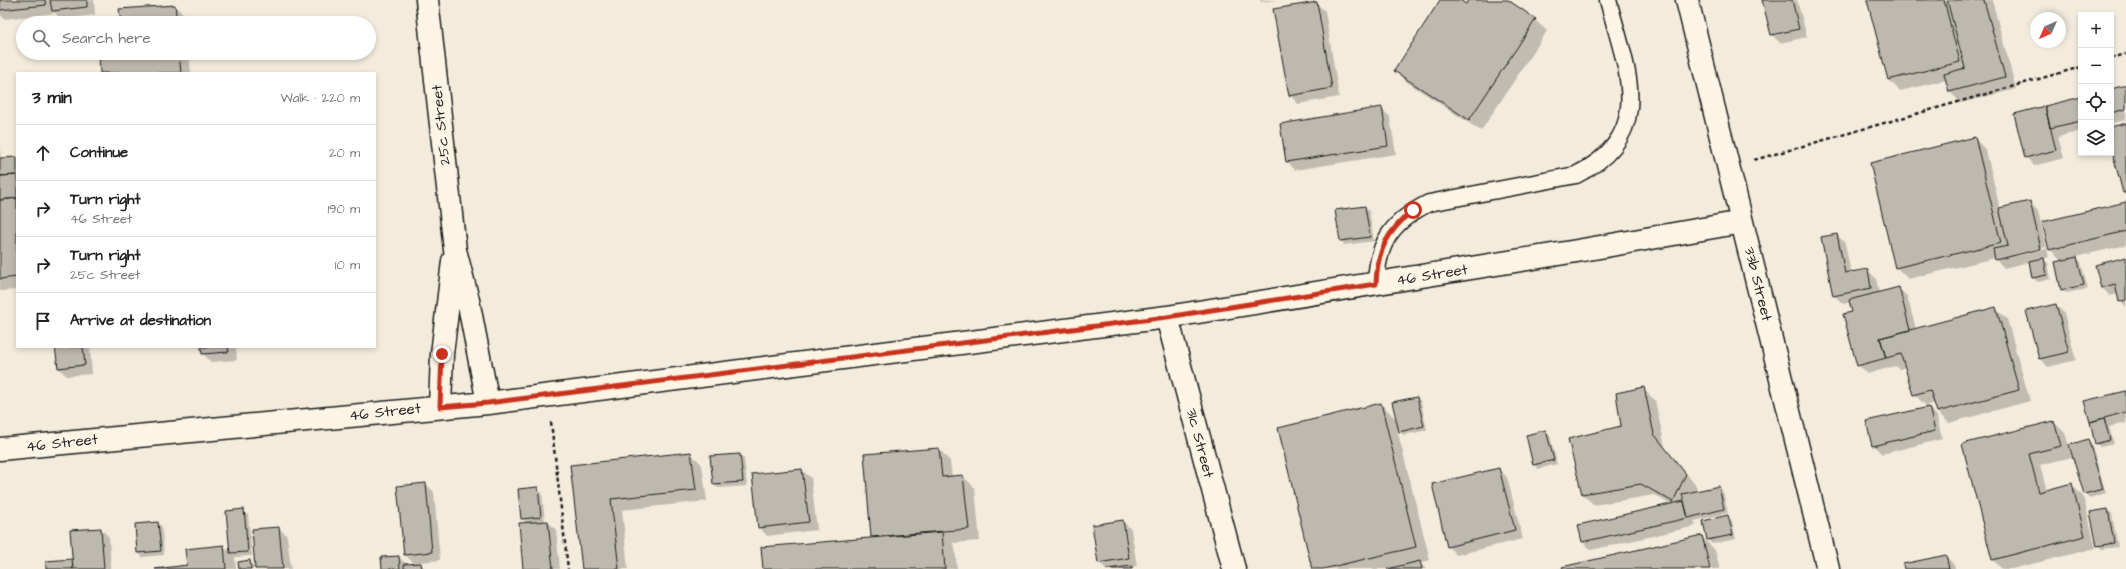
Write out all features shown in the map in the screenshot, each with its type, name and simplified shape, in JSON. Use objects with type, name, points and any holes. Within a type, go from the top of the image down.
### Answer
[{"type":"street","name":"25c Street","points":[[427,0],[455,250],[468,300],[488,403]]},
{"type":"street","name":"33b Street","points":[[1687,0],[1828,569]]},
{"type":"street","name":"46 Street","points":[[0,449],[488,403],[1167,317],[1376,284],[1742,222]]},
{"type":"street","name":"25c Street","points":[[440,407],[444,332],[455,250]]},
{"type":"street","name":"31c Street","points":[[1167,317],[1234,569]]},
{"type":"lane","points":[[1376,284],[1376,267],[1388,234],[1413,210],[1428,203],[1576,175],[1593,167],[1608,155],[1619,140],[1627,123],[1631,104],[1630,85],[1608,0]]},
{"type":"path","points":[[2114,57],[2126,54]]},
{"type":"path","points":[[1729,167],[2078,68]]},
{"type":"path","points":[[548,395],[568,569]]},
{"type":"building","points":[[0,0],[45,0],[46,5],[0,10]]},
{"type":"building","points":[[50,0],[87,0],[87,7],[52,11]]},
{"type":"building","points":[[1440,0],[1460,0],[1466,4],[1469,0],[1508,0],[1536,19],[1469,120],[1394,71]]},
{"type":"building","points":[[1762,0],[1792,0],[1799,29],[1771,35]]},
{"type":"building","points":[[1867,0],[1944,0],[1960,62],[1888,80]]},
{"type":"building","points":[[1947,0],[1984,0],[2005,77],[1949,92],[1944,74],[1965,68]]},
{"type":"building","points":[[1317,2],[1332,88],[1289,96],[1273,9]]},
{"type":"building","points":[[175,5],[176,16],[120,16],[119,9]]},
{"type":"building","points":[[99,60],[180,60],[181,72],[100,72]]},
{"type":"building","points":[[2126,85],[2126,109],[2114,112],[2114,88]]},
{"type":"building","points":[[2078,98],[2078,122],[2050,128],[2045,106]]},
{"type":"building","points":[[2045,106],[2056,150],[2025,158],[2014,114]]},
{"type":"building","points":[[1382,107],[1388,146],[1286,162],[1280,124]]},
{"type":"building","points":[[2126,123],[2126,193],[2123,193],[2113,156],[2114,126]]},
{"type":"building","points":[[1975,137],[2001,243],[1895,268],[1870,163]]},
{"type":"building","points":[[16,157],[16,175],[0,176],[0,158]]},
{"type":"building","points":[[16,175],[16,198],[0,200],[0,176]]},
{"type":"building","points":[[16,198],[16,277],[0,279],[0,200]]},
{"type":"building","points":[[2030,201],[2041,249],[1995,260],[1993,249],[2008,246],[1999,208]]},
{"type":"building","points":[[2126,202],[2126,231],[2049,250],[2042,222]]},
{"type":"building","points":[[1365,206],[1370,237],[1340,241],[1335,210]]},
{"type":"building","points":[[1837,234],[1845,273],[1868,269],[1871,288],[1833,296],[1821,237]]},
{"type":"building","points":[[2077,257],[2084,285],[2061,290],[2055,262]]},
{"type":"building","points":[[2126,257],[2126,300],[2119,302],[2115,284],[2101,288],[2095,265]]},
{"type":"building","points":[[2044,258],[2047,275],[2032,278],[2029,261]]},
{"type":"building","points":[[1899,287],[1910,330],[1880,338],[1886,358],[1857,366],[1843,314],[1852,312],[1849,300]]},
{"type":"building","points":[[2056,304],[2069,352],[2039,359],[2026,311]]},
{"type":"building","points":[[1996,307],[2019,390],[1937,412],[1930,390],[1913,395],[1901,354],[1886,358],[1880,338]]},
{"type":"building","points":[[55,348],[83,348],[85,365],[58,368]]},
{"type":"building","points":[[201,348],[228,348],[229,352],[202,354]]},
{"type":"building","points":[[1644,387],[1654,434],[1686,474],[1673,502],[1641,484],[1582,494],[1568,439],[1621,426],[1616,393]]},
{"type":"building","points":[[2126,391],[2126,412],[2090,422],[2084,401]]},
{"type":"building","points":[[1417,397],[1424,426],[1399,432],[1392,402]]},
{"type":"building","points":[[1381,403],[1416,547],[1323,569],[1312,569],[1278,428]]},
{"type":"building","points":[[1929,407],[1935,431],[1872,446],[1866,421]]},
{"type":"building","points":[[2104,418],[2110,440],[2095,444],[2090,422]]},
{"type":"building","points":[[2054,421],[2061,446],[2029,454],[2039,492],[2072,483],[2085,536],[1992,560],[1962,444]]},
{"type":"building","points":[[1546,430],[1554,460],[1533,465],[1526,435]]},
{"type":"building","points":[[2088,439],[2103,489],[2084,494],[2069,445]]},
{"type":"building","points":[[939,448],[942,477],[963,475],[969,529],[871,537],[864,454]]},
{"type":"building","points":[[691,452],[696,490],[611,499],[619,569],[582,569],[570,465]]},
{"type":"building","points":[[740,454],[743,482],[713,484],[710,456]]},
{"type":"building","points":[[1499,468],[1515,530],[1447,547],[1432,484]]},
{"type":"building","points":[[802,469],[809,522],[758,528],[752,474]]},
{"type":"building","points":[[426,483],[432,552],[404,555],[397,486]]},
{"type":"building","points":[[1719,486],[1724,509],[1688,518],[1682,494]]},
{"type":"building","points":[[538,487],[541,517],[521,519],[518,489]]},
{"type":"building","points":[[1684,501],[1688,518],[1582,542],[1578,525]]},
{"type":"building","points":[[244,509],[248,552],[230,553],[226,511]]},
{"type":"building","points":[[2108,509],[2114,543],[2097,546],[2090,512]]},
{"type":"building","points":[[1728,515],[1733,535],[1707,540],[1703,521]]},
{"type":"building","points":[[1123,520],[1129,558],[1098,563],[1092,525]]},
{"type":"building","points":[[548,521],[553,569],[523,569],[519,523]]},
{"type":"building","points":[[158,522],[161,551],[137,553],[135,524]]},
{"type":"building","points":[[279,527],[283,569],[255,569],[252,529]]},
{"type":"building","points":[[101,528],[104,569],[73,569],[70,530]]},
{"type":"building","points":[[942,532],[945,569],[763,569],[761,547]]},
{"type":"building","points":[[1702,535],[1710,569],[1563,569],[1562,567]]},
{"type":"building","points":[[224,545],[226,569],[155,569],[187,565],[185,549]]},
{"type":"building","points":[[1946,555],[1949,569],[1904,569],[1903,564]]},
{"type":"building","points":[[399,556],[400,569],[382,569],[381,557]]},
{"type":"building","points":[[72,559],[73,569],[46,569],[46,561]]},
{"type":"building","points":[[250,560],[251,569],[239,569],[238,562]]},
{"type":"building","points":[[1420,561],[1422,569],[1387,569]]},
{"type":"building","points":[[421,563],[422,569],[404,569],[404,564]]},
{"type":"building","points":[[1132,566],[1132,569],[1106,569]]},
{"type":"route","points":[[442,354],[440,407],[488,403],[1167,317],[1376,284],[1376,267],[1388,234],[1413,210]]}]
